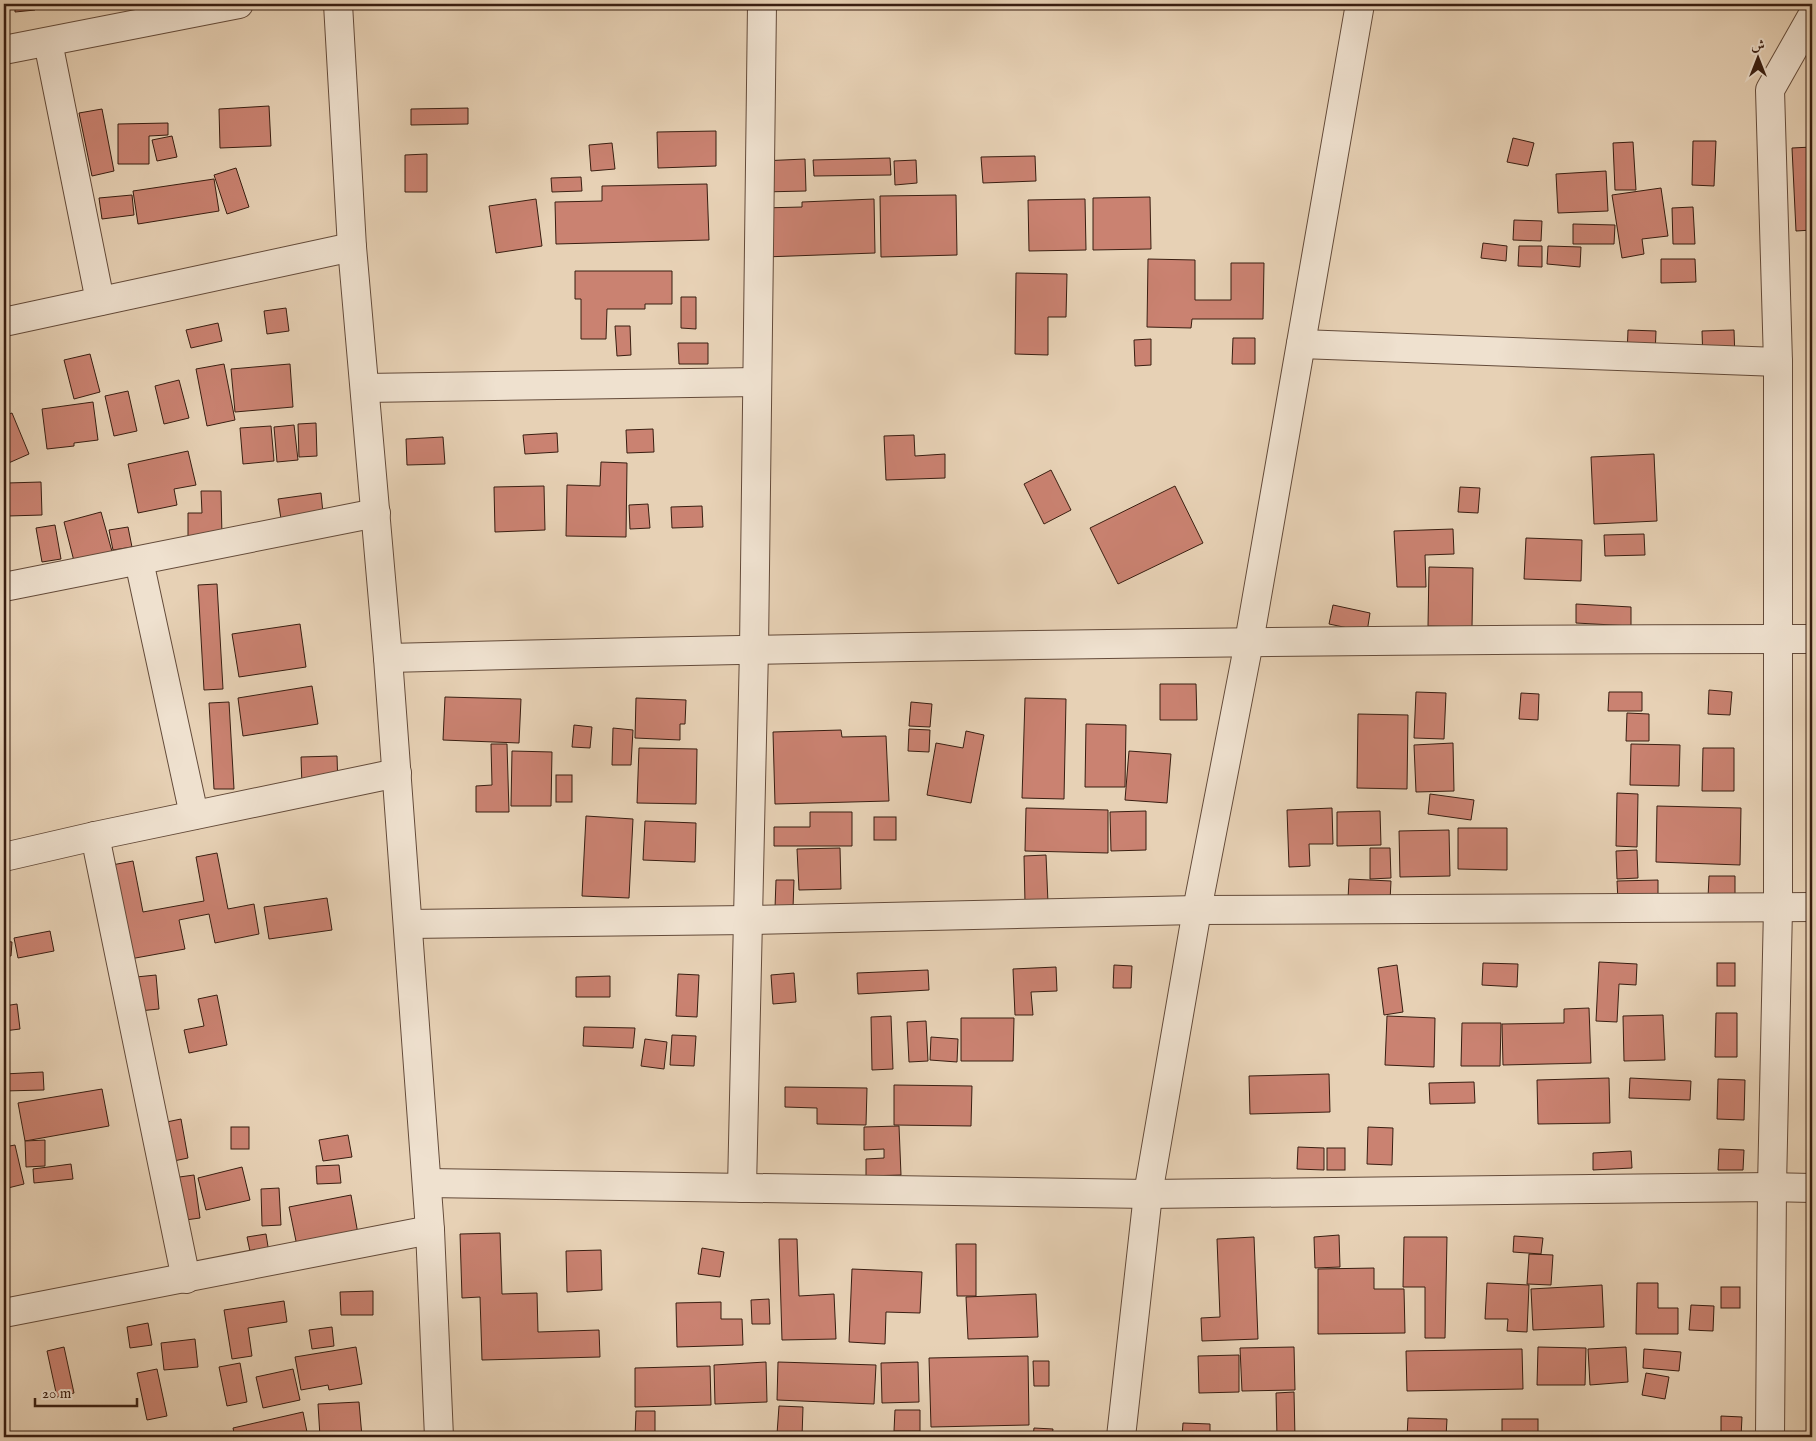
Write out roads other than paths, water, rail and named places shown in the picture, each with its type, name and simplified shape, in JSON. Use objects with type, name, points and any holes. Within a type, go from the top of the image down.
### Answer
[{"type":"street","points":[[4,50],[48,42],[191,8],[239,4]]},
{"type":"street","points":[[338,4],[352,248],[388,658],[427,1183],[439,1437]]},
{"type":"street","points":[[742,1188],[754,649],[762,4]]},
{"type":"street","points":[[1121,1437],[1148,1194],[1197,910],[1249,642],[1360,4]]},
{"type":"street","points":[[1770,1437],[1772,1187],[1778,908],[1778,362],[1770,90],[1812,16]]},
{"type":"street","points":[[48,42],[100,301]]},
{"type":"street","points":[[4,322],[352,248]]},
{"type":"street","points":[[1301,344],[1778,362]]},
{"type":"street","points":[[365,388],[757,382]]},
{"type":"street","points":[[4,587],[376,513]]},
{"type":"street","points":[[139,561],[194,815]]},
{"type":"street","points":[[388,658],[754,649],[1249,642],[1812,639]]},
{"type":"street","points":[[4,857],[397,773]]},
{"type":"street","points":[[96,836],[186,1278]]},
{"type":"street","points":[[408,924],[748,920],[1197,910],[1812,907]]},
{"type":"street","points":[[427,1183],[1148,1194],[1812,1188]]},
{"type":"street","points":[[4,1313],[430,1230]]}]
